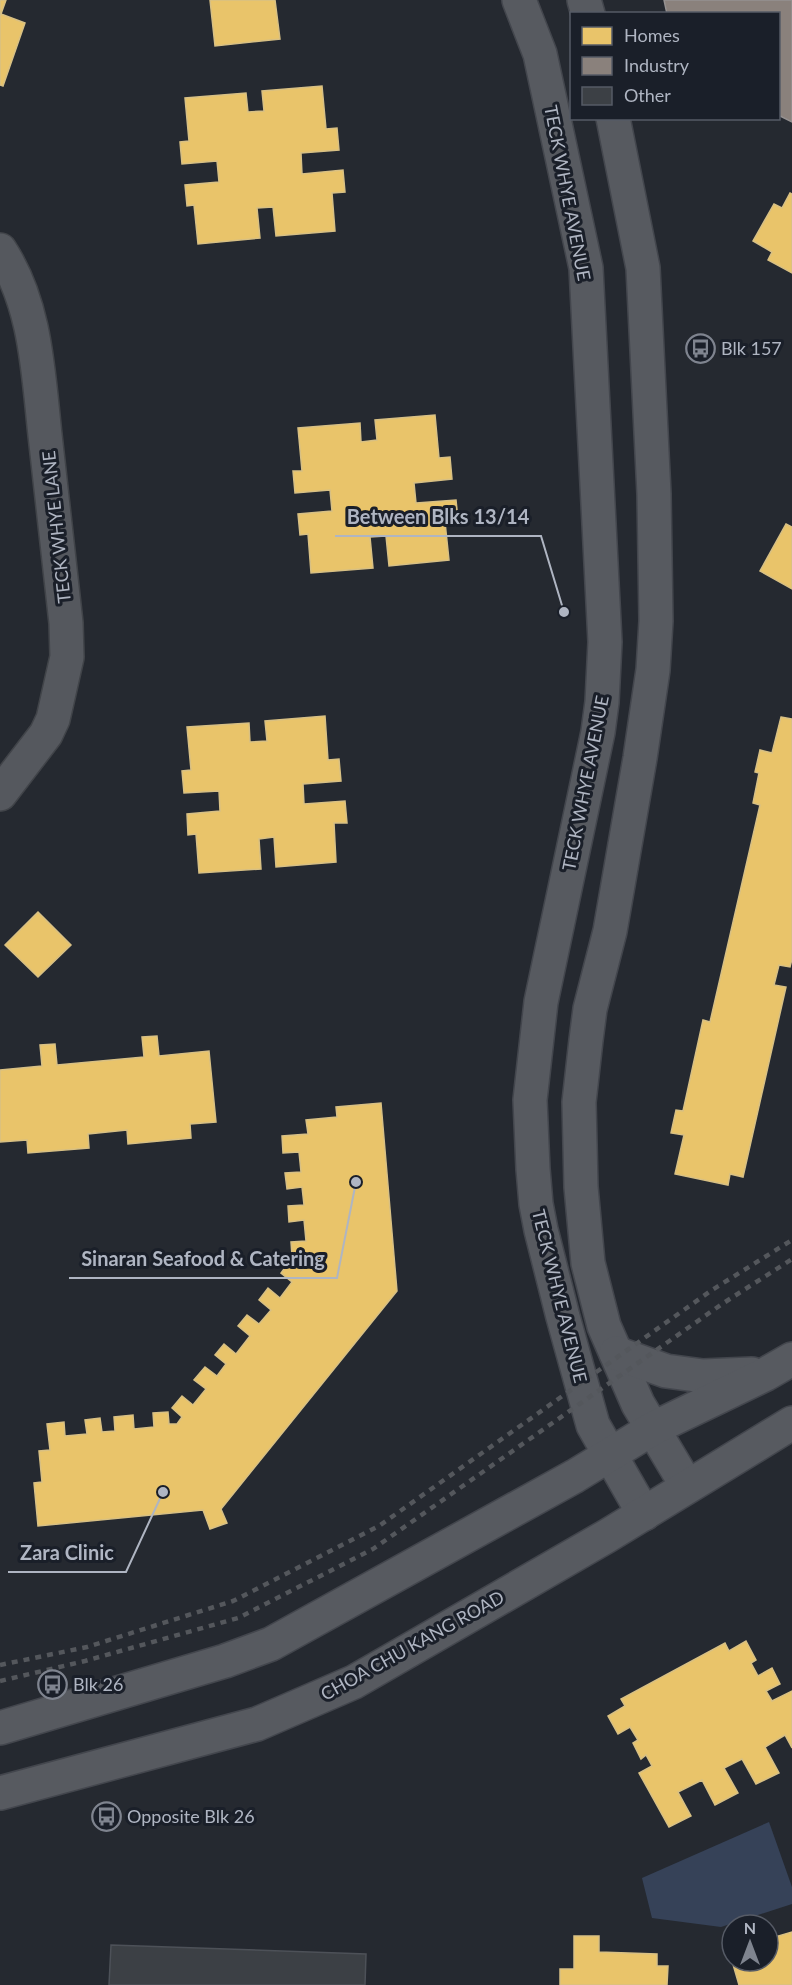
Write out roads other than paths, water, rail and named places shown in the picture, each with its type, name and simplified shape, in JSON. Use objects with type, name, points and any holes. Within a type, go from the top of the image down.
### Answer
[{"type":"main road","name":"TECK WHYE AVENUE","points":[[519,0],[540,54],[586,268],[605,642],[598,732],[541,1002],[532,1071],[530,1133],[536,1204],[541,1230],[593,1425],[644,1514]]},
{"type":"main road","name":"TECK WHYE AVENUE","points":[[613,120],[643,268],[654,494],[656,610],[653,670],[640,758],[610,931],[590,1009],[579,1102],[581,1187],[588,1263],[604,1326],[638,1404],[687,1486]]},
{"type":"main road","points":[[616,1353],[663,1370],[703,1376],[779,1367]]},
{"type":"main road","points":[[0,1728],[225,1661],[271,1644],[609,1456],[652,1429],[779,1367]]},
{"type":"main road","name":"CHOA CHU KANG ROAD","points":[[0,1793],[257,1724],[354,1682],[644,1514],[792,1423]]},
{"type":"street","name":"TECK WHYE LANE","points":[[0,250],[13,269],[26,303],[38,360],[68,657],[53,719],[46,734],[0,794]]},
{"type":"water","points":[[769,1822],[792,1887],[792,1904],[764,1913],[720,1913],[720,1927],[652,1918],[642,1878]]},
{"type":"railway","points":[[0,1665],[87,1647],[233,1601],[379,1526],[712,1290],[792,1240]]},
{"type":"railway","points":[[0,1681],[85,1661],[238,1618],[373,1549],[722,1304],[792,1259]]},
{"type":"place","name":"Blk 157","points":[[700,348]]},
{"type":"place","name":"Between Blks 13/14","points":[[564,612]]},
{"type":"place","name":"Sinaran Seafood & Catering","points":[[356,1182]]},
{"type":"place","name":"Zara Clinic","points":[[163,1492]]},
{"type":"place","name":"Blk 26","points":[[52,1684]]},
{"type":"place","name":"Opposite Blk 26","points":[[106,1816]]}]
